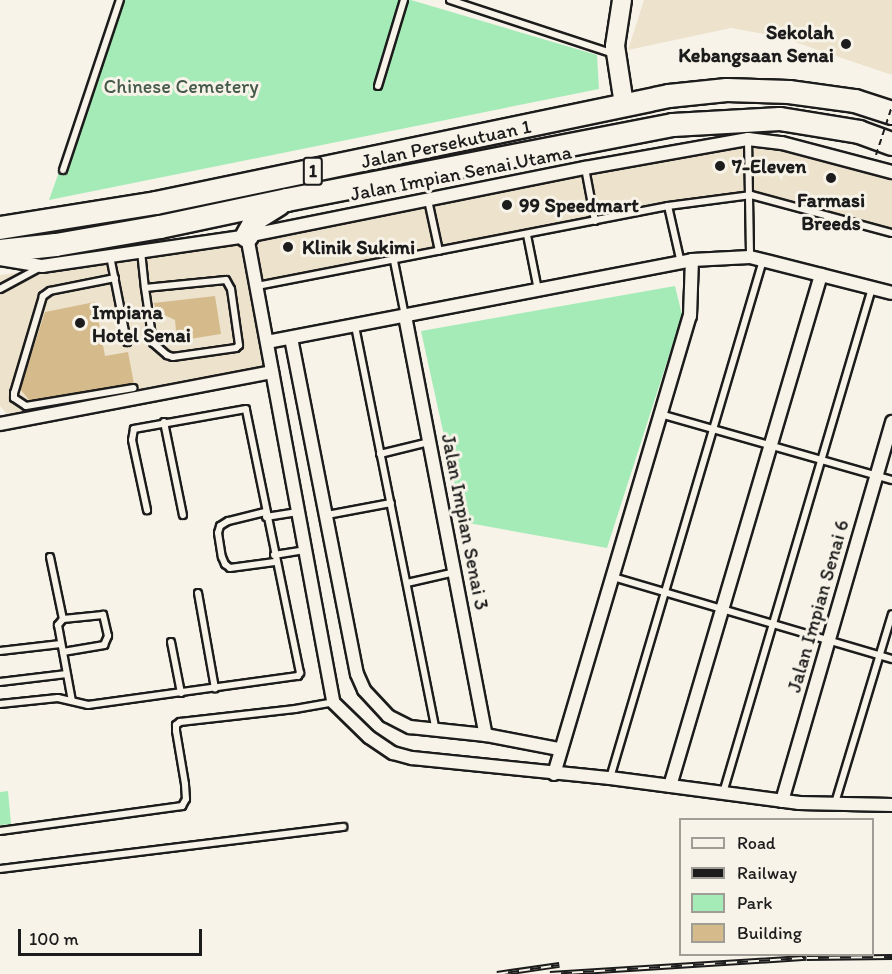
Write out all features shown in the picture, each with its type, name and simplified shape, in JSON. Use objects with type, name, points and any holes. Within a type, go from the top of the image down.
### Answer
[{"type":"highway","name":"Jalan Persekutuan 1","points":[[0,228],[156,203],[577,116],[624,104],[727,90],[789,92],[855,101],[892,113]]},
{"type":"highway","name":"Jalan Persekutuan 1","points":[[0,252],[149,229],[673,125],[780,119],[859,132],[884,149]]},
{"type":"highway","points":[[248,236],[257,218],[287,200]]},
{"type":"street","points":[[622,0],[615,54],[624,104]]},
{"type":"street","points":[[855,101],[892,106]]},
{"type":"street","name":"Jalan Impian Senai Utama","points":[[0,259],[42,266],[248,236],[585,168],[748,140],[782,142],[892,172]]},
{"type":"street","points":[[248,236],[333,702],[369,737],[393,753],[412,758],[610,778],[782,801],[892,805]]},
{"type":"street","points":[[267,342],[686,261],[750,257],[892,293]]},
{"type":"street","points":[[554,774],[559,749],[690,316],[686,261]]},
{"type":"street","points":[[670,786],[821,275]]},
{"type":"street","name":"Jalan Impian Senai 3","points":[[405,316],[486,735]]},
{"type":"street","points":[[291,338],[357,674],[364,690],[376,706],[399,723],[436,731],[486,735],[559,749]]},
{"type":"street","points":[[0,424],[72,405],[272,372]]},
{"type":"street","name":"Jalan Impian Senai 6","points":[[782,801],[892,423]]},
{"type":"lane","points":[[63,170],[120,0]]},
{"type":"lane","points":[[378,86],[404,0]]},
{"type":"lane","points":[[450,0],[615,54]]},
{"type":"lane","points":[[748,140],[751,195],[750,257]]},
{"type":"lane","points":[[585,168],[595,222]]},
{"type":"lane","points":[[257,286],[668,206],[751,195],[892,233]]},
{"type":"lane","points":[[428,200],[439,251]]},
{"type":"lane","points":[[668,206],[686,261]]},
{"type":"lane","points":[[527,235],[538,291]]},
{"type":"lane","points":[[141,250],[145,288],[153,343],[167,355],[173,357],[236,348],[240,345],[231,289],[226,280],[145,288]]},
{"type":"lane","points":[[110,255],[128,342]]},
{"type":"lane","points":[[610,778],[663,592],[763,260]]},
{"type":"lane","points":[[394,261],[405,316]]},
{"type":"lane","points":[[0,289],[42,266]]},
{"type":"lane","points":[[115,278],[48,292],[43,296],[14,393],[15,398],[26,406],[72,405],[134,388]]},
{"type":"lane","points":[[723,793],[819,460],[872,288]]},
{"type":"lane","points":[[356,326],[436,731]]},
{"type":"lane","points":[[0,704],[58,698],[88,705],[294,678],[300,673],[274,558],[246,409],[136,426],[132,433],[147,510]]},
{"type":"lane","points":[[660,414],[892,480]]},
{"type":"lane","points":[[164,422],[183,515]]},
{"type":"lane","points":[[380,454],[429,442]]},
{"type":"lane","points":[[327,515],[391,503]]},
{"type":"lane","points":[[298,512],[223,523],[218,533],[220,546],[225,564],[230,568],[305,550]]},
{"type":"lane","points":[[50,557],[63,619]]},
{"type":"lane","points":[[407,583],[455,573]]},
{"type":"lane","points":[[612,577],[892,659]]},
{"type":"lane","points":[[198,593],[215,688]]},
{"type":"lane","points":[[835,803],[892,614]]},
{"type":"lane","points":[[63,652],[104,645],[108,636],[103,615],[63,619],[58,625],[72,701]]},
{"type":"lane","points":[[171,642],[181,693]]},
{"type":"lane","points":[[0,651],[61,644]]},
{"type":"lane","points":[[0,682],[67,674]]},
{"type":"lane","points":[[0,831],[182,806],[186,800],[185,784],[176,731],[176,725],[180,722],[295,709],[333,702]]},
{"type":"lane","points":[[0,869],[343,827]]},
{"type":"path","points":[[884,149],[892,106]]},
{"type":"shaded area","name":"Sekolah Kebangsaan Senai","points":[[644,0],[892,0],[892,75],[780,37],[731,28],[628,50]]},
{"type":"shaded area","points":[[751,144],[783,147],[892,177],[892,231],[745,193],[668,203],[261,283],[253,239],[592,172]]},
{"type":"shaded area","points":[[240,245],[264,366],[8,415],[0,406],[0,275]]},
{"type":"green space","name":"Chinese Cemetery","points":[[120,0],[411,0],[597,55],[599,89],[49,200]]},
{"type":"green space","points":[[675,286],[682,315],[607,548],[463,522],[421,331]]},
{"type":"green space","points":[[8,791],[11,824],[0,825],[0,792]]},
{"type":"building","points":[[215,296],[221,334],[177,341],[175,320],[156,311],[154,303]]},
{"type":"building","points":[[95,302],[105,356],[128,352],[134,384],[30,401],[20,389],[45,312]]},
{"type":"railway","points":[[550,974],[807,958],[892,957]]},
{"type":"railway","points":[[497,974],[559,965]]},
{"type":"place","name":"Sekolah Kebangsaan Senai","points":[[846,44]]},
{"type":"place","name":"7-Eleven","points":[[720,166]]},
{"type":"place","name":"Farmasi Breeds","points":[[831,178]]},
{"type":"place","name":"99 Speedmart","points":[[507,205]]},
{"type":"place","name":"Klinik Sukimi","points":[[288,247]]},
{"type":"place","name":"Impiana Hotel Senai","points":[[80,323]]}]
